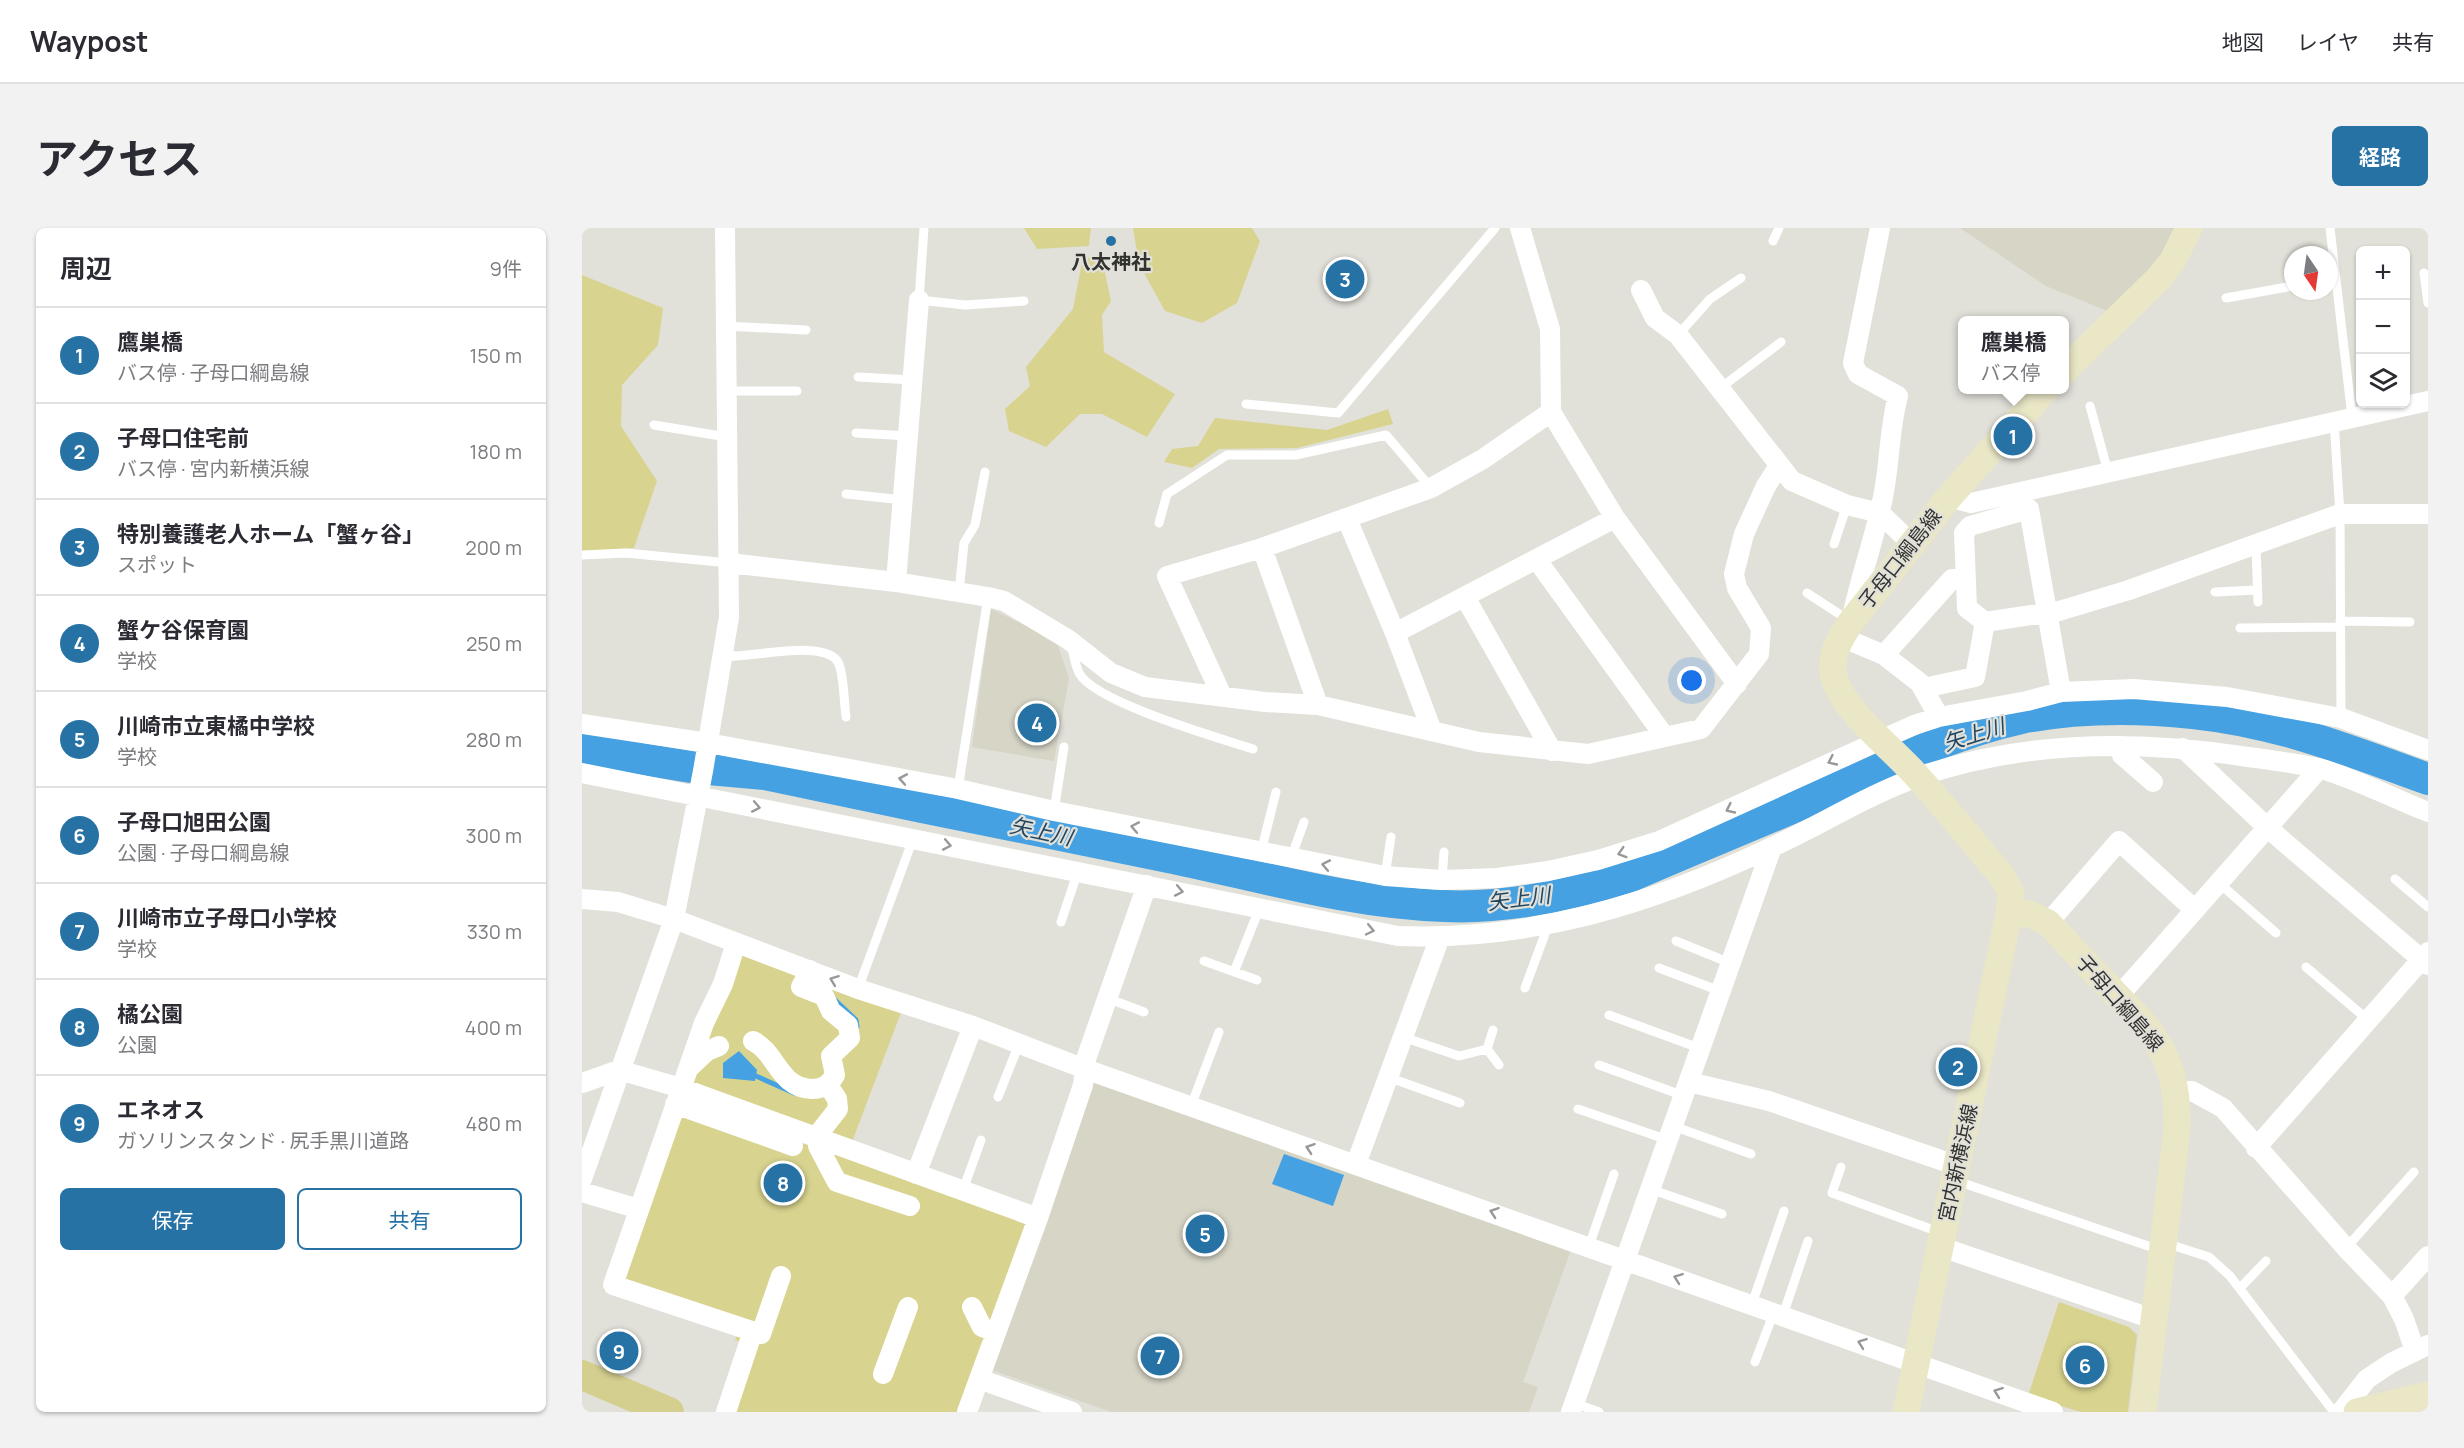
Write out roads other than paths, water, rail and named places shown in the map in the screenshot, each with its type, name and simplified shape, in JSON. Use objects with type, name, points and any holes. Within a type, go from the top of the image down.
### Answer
[{"type":"main road","points":[[2069,366],[2158,279],[2172,262],[2189,228]]},
{"type":"main road","name":"子母口綱島線","points":[[1917,775],[1856,714],[1837,686],[1833,659],[1846,629],[1912,544],[1949,497],[2041,394]]},
{"type":"main road","points":[[1917,775],[2002,876],[2011,893],[2010,913]]},
{"type":"main road","name":"子母口綱島線","points":[[2010,913],[2030,914],[2048,923],[2156,1039],[2172,1070],[2176,1091],[2177,1129],[2143,1412]]},
{"type":"main road","name":"宮内新横浜線","points":[[1906,1412],[2010,913]]},
{"type":"main road","points":[[582,1375],[669,1412]]},
{"type":"main road","points":[[582,1391],[630,1412]]},
{"type":"main road","points":[[2357,1412],[2428,1395]]},
{"type":"street","points":[[582,1179],[674,919],[708,743],[729,617],[724,228]]},
{"type":"street","points":[[1520,228],[1550,329],[1551,412],[1615,518],[1737,684]]},
{"type":"street","points":[[1880,228],[1853,363],[1858,374],[1898,396],[1893,414],[1889,467],[1880,513],[1846,629],[1884,655],[1926,692],[1939,717]]},
{"type":"street","points":[[1641,290],[1655,318],[1677,335],[1792,481],[1848,505],[1880,513],[1912,544]]},
{"type":"street","points":[[896,582],[920,300]]},
{"type":"street","points":[[1949,497],[1971,502],[2428,401]]},
{"type":"street","points":[[1221,694],[1167,576],[1262,548],[1431,488],[1483,459],[1551,412]]},
{"type":"street","points":[[729,563],[896,582],[988,597],[1004,602],[1069,640],[1111,673],[1145,687],[1221,694],[1265,702],[1318,705],[1479,742],[1552,752],[1588,754],[1701,729],[1759,654],[1761,628],[1737,588],[1734,574],[1744,534],[1766,486],[1779,466]]},
{"type":"street","points":[[2061,692],[2057,657],[2046,614],[2029,509],[1980,521],[1964,533],[1967,608],[1985,621],[2046,614],[2128,590],[2340,514],[2428,514]]},
{"type":"street","points":[[1395,633],[1615,518]]},
{"type":"street","points":[[1347,519],[1395,633],[1432,731]]},
{"type":"street","points":[[1262,548],[1318,705]]},
{"type":"street","points":[[1537,560],[1665,737]]},
{"type":"street","points":[[1884,655],[1952,579],[1966,580]]},
{"type":"street","points":[[1465,597],[1552,752]]},
{"type":"street","points":[[1926,692],[1933,686],[1975,677],[1985,621]]},
{"type":"street","points":[[582,723],[708,743],[958,789],[1054,811],[1385,876],[1442,880],[1497,878],[1548,871],[1598,860],[1659,842],[1883,740],[1939,717],[2061,692],[2134,690],[2227,697],[2341,718],[2428,750]]},
{"type":"street","points":[[582,773],[1398,936],[1437,937],[1494,934],[1543,926],[1667,893],[1772,847],[1917,775],[1993,756],[2093,746],[2183,748],[2319,769],[2428,812]]},
{"type":"street","points":[[2122,746],[2122,755],[2153,782]]},
{"type":"street","points":[[2183,748],[2269,829],[2426,959],[2368,1020],[2256,1148]]},
{"type":"street","points":[[2118,997],[2269,829],[2319,769]]},
{"type":"street","points":[[2048,923],[2120,841],[2195,910]]},
{"type":"street","points":[[1573,1407],[1772,847]]},
{"type":"street","points":[[967,1412],[1038,1218],[1083,1085],[1085,1069],[1107,998],[1147,885]]},
{"type":"street","points":[[582,898],[618,902],[674,919],[734,951],[810,970],[858,989],[973,1026],[1085,1069],[2053,1412]]},
{"type":"street","points":[[1356,1164],[1437,937]]},
{"type":"street","points":[[734,951],[742,982]]},
{"type":"street","points":[[734,951],[613,1285],[761,1334],[781,1276]]},
{"type":"street","points":[[803,1142],[838,1109],[831,1090],[835,1075],[831,1056],[850,1038],[848,1025],[831,1011],[824,996],[801,987],[810,970]]},
{"type":"street","points":[[916,1174],[973,1026]]},
{"type":"street","points":[[753,1041],[759,1044],[789,1082],[809,1089],[831,1090]]},
{"type":"street","points":[[680,1134],[682,1092],[707,1051],[719,1046]]},
{"type":"street","points":[[582,1083],[620,1070],[682,1092],[803,1142],[818,1146],[837,1182],[910,1206]]},
{"type":"street","points":[[1687,1089],[1769,1101],[1956,1173]]},
{"type":"street","points":[[2176,1091],[2192,1091],[2223,1108],[2256,1148],[2392,1296],[2422,1348],[2367,1379],[2341,1412]]},
{"type":"street","points":[[803,1142],[878,1159],[963,1190],[990,1208],[1038,1218]]},
{"type":"street","points":[[876,1195],[873,1177],[878,1159]]},
{"type":"street","points":[[582,1192],[639,1209]]},
{"type":"street","points":[[1943,1240],[2153,1319]]},
{"type":"street","points":[[2392,1296],[2428,1256]]},
{"type":"street","points":[[883,1374],[908,1307]]},
{"type":"street","points":[[972,1307],[982,1327],[995,1332]]},
{"type":"street","points":[[726,1412],[753,1331]]},
{"type":"street","points":[[979,1379],[1072,1412]]},
{"type":"lane","points":[[924,228],[920,300],[965,305],[1024,301]]},
{"type":"lane","points":[[1246,404],[1338,413],[1495,228]]},
{"type":"lane","points":[[1773,241],[1779,228]]},
{"type":"lane","points":[[2330,228],[2331,246]]},
{"type":"lane","points":[[2424,273],[2428,303]]},
{"type":"lane","points":[[1677,335],[1710,299],[1741,278]]},
{"type":"lane","points":[[2226,298],[2284,288]]},
{"type":"lane","points":[[2334,300],[2343,419],[2340,514],[2341,718]]},
{"type":"lane","points":[[724,326],[806,330]]},
{"type":"lane","points":[[1719,389],[1781,342]]},
{"type":"lane","points":[[858,377],[913,380]]},
{"type":"lane","points":[[726,392],[797,391]]},
{"type":"lane","points":[[2090,406],[2108,472]]},
{"type":"lane","points":[[654,425],[727,437]]},
{"type":"lane","points":[[856,433],[909,436]]},
{"type":"lane","points":[[1159,523],[1167,494],[1227,455],[1296,455],[1386,435],[1431,488]]},
{"type":"lane","points":[[958,592],[964,543],[975,525],[985,472]]},
{"type":"lane","points":[[846,494],[904,500]]},
{"type":"lane","points":[[1834,544],[1848,505]]},
{"type":"lane","points":[[2256,544],[2258,602]]},
{"type":"lane","points":[[582,555],[626,553],[729,563]]},
{"type":"lane","points":[[2215,592],[2258,590]]},
{"type":"lane","points":[[1807,593],[1846,629]]},
{"type":"lane","points":[[958,789],[988,597]]},
{"type":"lane","points":[[2240,628],[2410,622]]},
{"type":"lane","points":[[1069,640],[1080,675],[1106,694],[1158,718],[1253,749]]},
{"type":"lane","points":[[722,656],[737,657],[815,650],[831,654],[839,663],[846,717]]},
{"type":"lane","points":[[1054,811],[1064,747]]},
{"type":"lane","points":[[1261,852],[1276,792]]},
{"type":"lane","points":[[1291,858],[1304,822]]},
{"type":"lane","points":[[1385,876],[1391,837]]},
{"type":"lane","points":[[858,989],[913,839]]},
{"type":"lane","points":[[1442,880],[1444,852]]},
{"type":"lane","points":[[1060,922],[1078,871]]},
{"type":"lane","points":[[2395,879],[2428,907]]},
{"type":"lane","points":[[2219,883],[2276,933]]},
{"type":"lane","points":[[1234,972],[1260,907]]},
{"type":"lane","points":[[1525,988],[1545,934],[1543,926]]},
{"type":"lane","points":[[1676,941],[1730,963]]},
{"type":"lane","points":[[1204,961],[1257,980]]},
{"type":"lane","points":[[2306,967],[2368,1020]]},
{"type":"lane","points":[[1659,968],[1720,991]]},
{"type":"lane","points":[[1107,998],[1144,1012]]},
{"type":"lane","points":[[1609,1015],[1699,1048]]},
{"type":"lane","points":[[1486,1049],[1493,1030]]},
{"type":"lane","points":[[1191,1106],[1219,1032]]},
{"type":"lane","points":[[1403,1037],[1459,1056],[1486,1049]]},
{"type":"lane","points":[[998,1097],[1019,1043]]},
{"type":"lane","points":[[1486,1049],[1499,1065]]},
{"type":"lane","points":[[1599,1065],[1687,1089]]},
{"type":"lane","points":[[1388,1077],[1460,1103]]},
{"type":"lane","points":[[1578,1109],[1751,1154]]},
{"type":"lane","points":[[963,1190],[981,1140]]},
{"type":"lane","points":[[1841,1167],[1832,1193],[1943,1240]]},
{"type":"lane","points":[[2346,1248],[2414,1172]]},
{"type":"lane","points":[[1956,1173],[2162,1247],[2209,1257],[2240,1288],[2334,1412]]},
{"type":"lane","points":[[1589,1246],[1614,1174]]},
{"type":"lane","points":[[1650,1189],[1722,1214]]},
{"type":"lane","points":[[1752,1304],[1784,1211]]},
{"type":"lane","points":[[1755,1362],[1808,1241]]},
{"type":"lane","points":[[2240,1288],[2266,1261]]},
{"type":"lane","points":[[1573,1407],[1599,1412]]},
{"type":"water","points":[[739,1051],[757,1070],[755,1081],[723,1078],[723,1063]]},
{"type":"water","points":[[1284,1154],[1344,1175],[1333,1206],[1272,1184]]},
{"type":"waterway","name":"矢上川","points":[[582,749],[697,768],[765,774],[1336,894],[1408,904],[1444,906],[1515,903],[1562,895],[1631,876],[1940,743],[1994,725],[2042,714],[2129,709],[2225,717],[2313,738],[2428,779]]},
{"type":"waterway","points":[[835,1000],[856,1020],[857,1027]]},
{"type":"waterway","points":[[756,1076],[794,1093]]},
{"type":"place","name":"八太神社","points":[[1111,241]]},
{"type":"place","name":"特別養護老人ホーム「蟹ヶ谷」","points":[[1345,279]]},
{"type":"place","name":"鷹巣橋","points":[[2013,436]]},
{"type":"place","name":"蟹ケ谷保育園","points":[[1037,723]]},
{"type":"place","name":"子母口住宅前","points":[[1958,1067]]},
{"type":"place","name":"橘公園","points":[[783,1183]]},
{"type":"place","name":"川崎市立東橘中学校","points":[[1205,1234]]},
{"type":"place","name":"エネオス","points":[[619,1351]]},
{"type":"place","name":"川崎市立子母口小学校","points":[[1160,1356]]},
{"type":"place","name":"子母口旭田公園","points":[[2085,1365]]}]
